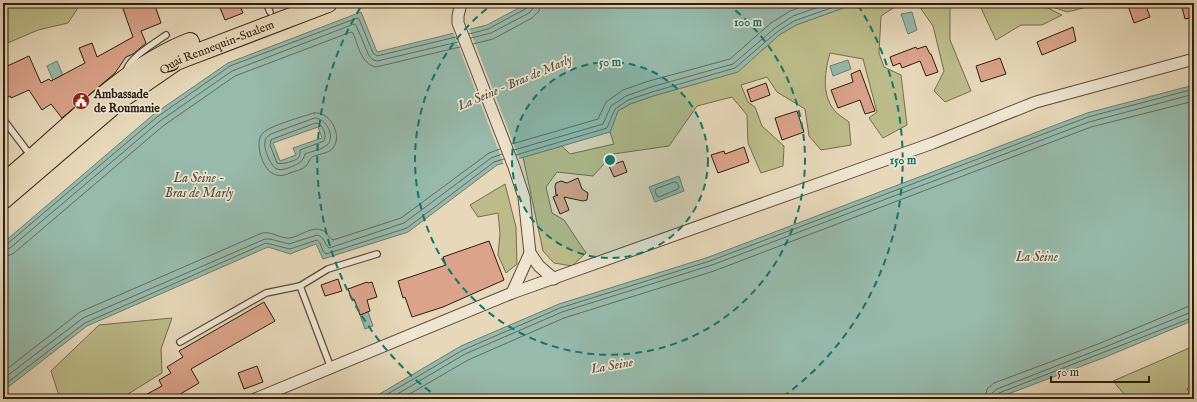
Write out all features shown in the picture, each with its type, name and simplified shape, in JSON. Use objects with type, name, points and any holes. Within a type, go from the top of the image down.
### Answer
[{"type":"main road","name":"Quai Rennequin-Sualem","points":[[3,183],[74,121],[127,78],[171,49],[268,7],[294,3]]},
{"type":"main road","name":"Quai Rennequin-Sualem","points":[[3,200],[121,99],[176,61],[328,3]]},
{"type":"street","points":[[461,3],[458,11],[458,23],[514,167],[524,197],[530,253],[539,266],[554,278]]},
{"type":"street","points":[[255,399],[512,293],[933,143],[1036,102],[1194,59]]},
{"type":"street","points":[[512,293],[530,253]]},
{"type":"lane","points":[[127,78],[127,68],[132,61],[166,35]]},
{"type":"lane","points":[[3,119],[32,158]]},
{"type":"lane","points":[[180,342],[266,293],[300,286],[328,269],[377,254]]},
{"type":"lane","points":[[300,286],[331,368]]},
{"type":"green space","points":[[3,3],[81,3],[68,23],[38,30],[3,45]]},
{"type":"green space","points":[[857,3],[901,3],[881,16],[879,53],[884,67],[901,75],[907,125],[883,138],[869,118],[877,112],[863,59],[830,53],[825,82],[827,96],[834,110],[849,122],[851,145],[821,150],[809,136],[805,109],[777,92],[767,77],[741,85],[748,102],[755,107],[762,126],[784,146],[783,166],[761,173],[748,143],[747,115],[732,97],[697,106],[669,146],[613,154],[593,176],[557,172],[546,187],[552,213],[564,220],[586,253],[572,266],[554,263],[543,251],[523,157],[562,146],[570,154],[614,144],[610,132],[618,111],[630,104],[737,72],[779,35],[796,25]]},
{"type":"green space","points":[[917,3],[950,3],[950,40],[971,91],[945,102],[934,91],[944,71],[933,26]]},
{"type":"green space","points":[[976,3],[1037,3],[1062,15],[1042,25],[1021,25],[996,40],[980,6]]},
{"type":"green space","points":[[1055,3],[1099,4],[1067,12],[1050,6]]},
{"type":"green space","points":[[505,184],[516,227],[517,264],[506,273],[498,255],[500,234],[498,213],[478,217],[470,205]]},
{"type":"green space","points":[[172,318],[161,349],[162,373],[120,399],[93,397],[86,399],[60,399],[51,371],[99,325]]},
{"type":"green space","points":[[1194,346],[1194,383],[1187,389],[1194,399],[1128,399],[1113,381]]},
{"type":"water","name":"La Seine - Bras de Marly","points":[[528,3],[857,3],[796,25],[779,35],[738,72],[630,104],[618,111],[610,132],[497,165],[408,232],[323,259],[316,244],[290,254],[268,247],[87,326],[3,391],[3,243],[154,114],[228,63],[361,12],[377,52],[487,25]],"holes":[[[318,127],[322,138],[293,148],[296,155],[280,161],[273,143]]]},
{"type":"water","points":[[912,12],[917,30],[908,34],[901,14]]},
{"type":"water","points":[[848,60],[851,69],[833,76],[830,66]]},
{"type":"water","points":[[57,61],[64,78],[54,83],[47,66]]},
{"type":"water","name":"La Seine","points":[[1194,85],[1194,320],[1103,358],[995,399],[371,399],[461,346],[559,304],[709,257],[1087,113]]},
{"type":"water","points":[[679,176],[684,191],[655,202],[649,187]]},
{"type":"water","points":[[368,312],[373,326],[365,329],[360,315]]},
{"type":"pier","points":[[469,28],[520,160],[504,165],[453,32]]},
{"type":"building","points":[[121,3],[154,3],[161,23],[141,31],[146,43],[133,54],[126,57],[115,73],[62,118],[51,104],[42,110],[29,90],[11,98],[10,96],[3,99],[3,68],[29,56],[41,83],[49,79],[51,81],[85,63],[79,48],[92,43],[97,57],[133,37]]},
{"type":"building","points":[[218,3],[239,3],[243,13],[225,20]]},
{"type":"building","points":[[1127,3],[1145,3],[1150,17],[1134,23]]},
{"type":"building","points":[[1181,3],[1194,3],[1194,17],[1185,19]]},
{"type":"building","points":[[1073,27],[1076,41],[1042,55],[1037,42]]},
{"type":"building","points":[[926,46],[938,72],[926,76],[920,61],[902,68],[900,63],[893,66],[890,57],[916,47],[917,49]]},
{"type":"building","points":[[1000,58],[1006,74],[981,82],[976,66]]},
{"type":"building","points":[[860,70],[875,111],[865,114],[860,100],[838,108],[831,90],[853,82],[851,74]]},
{"type":"building","points":[[766,83],[770,95],[751,102],[747,90]]},
{"type":"building","points":[[797,111],[804,132],[782,140],[775,118]]},
{"type":"building","points":[[744,147],[749,162],[718,173],[711,155],[724,151],[725,154]]},
{"type":"building","points":[[623,161],[627,172],[614,177],[609,166]]},
{"type":"building","points":[[578,178],[582,189],[588,193],[587,200],[583,201],[564,197],[569,210],[560,214],[553,197],[558,195],[556,195],[556,183],[561,181],[567,183]]},
{"type":"building","points":[[489,241],[504,280],[443,307],[412,317],[405,297],[403,298],[398,281],[446,265],[443,257]]},
{"type":"building","points":[[338,279],[342,291],[325,296],[321,285]]},
{"type":"building","points":[[367,282],[372,282],[377,297],[367,300],[370,311],[360,315],[354,299],[352,300],[348,289]]},
{"type":"building","points":[[264,302],[275,321],[191,369],[199,383],[172,399],[138,399],[162,386],[159,380],[171,373],[167,367],[183,357],[179,351]]},
{"type":"building","points":[[257,366],[263,382],[244,389],[238,373]]},
{"type":"place","name":"Ambassade de Roumanie","points":[[81,101]]}]
